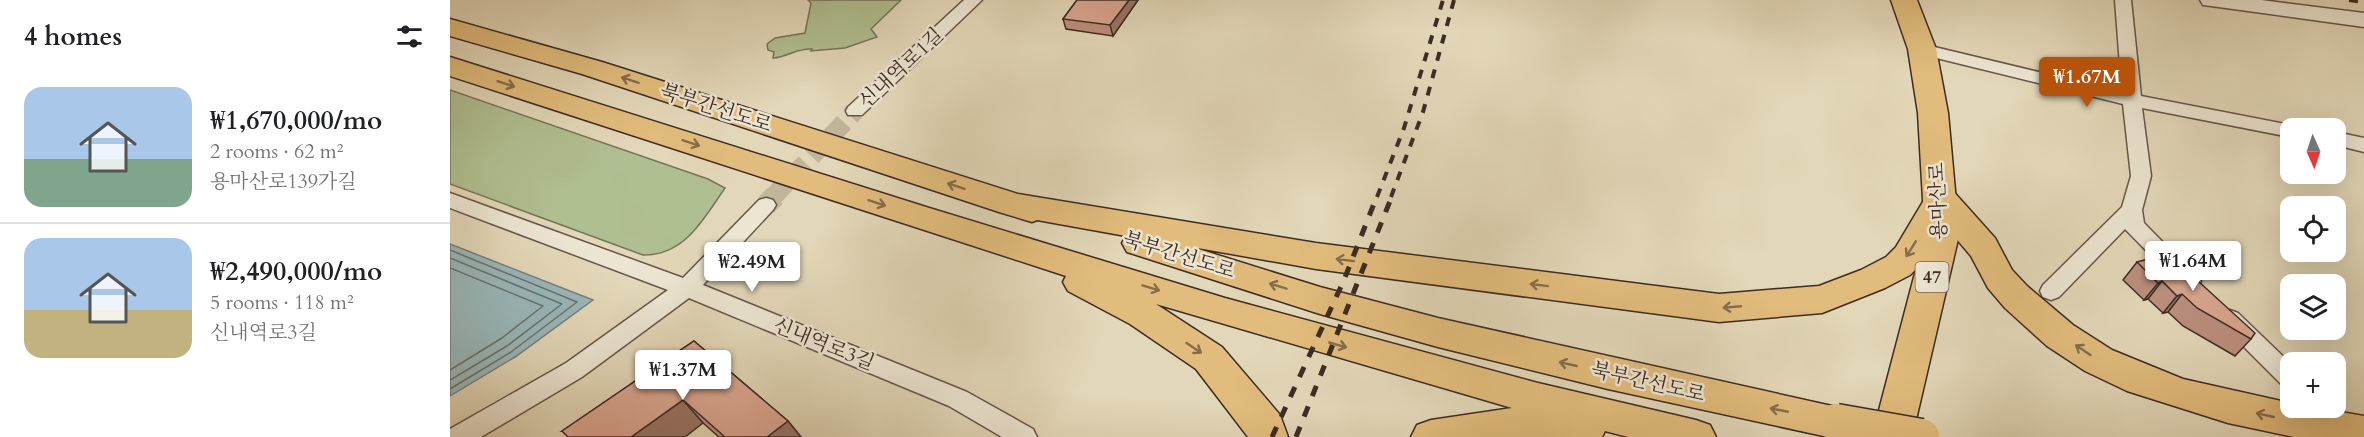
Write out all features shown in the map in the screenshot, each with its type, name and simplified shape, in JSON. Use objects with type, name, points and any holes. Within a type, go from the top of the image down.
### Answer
[{"type":"main road","name":"용마산로","points":[[1892,437],[1941,246],[1941,198],[1932,113],[1922,49],[1904,0]]},
{"type":"main road","name":"북부간선도로","points":[[450,27],[592,68],[1011,204],[1379,317],[1678,390],[1921,437]]},
{"type":"main road","name":"북부간선도로","points":[[450,66],[1301,335],[1520,396],[1682,434]]},
{"type":"main road","points":[[1011,204],[1316,256],[1719,308],[1822,299],[1873,279],[1898,266],[1908,256],[1941,198],[1981,244],[2000,279],[2026,307],[2057,333],[2102,363],[2173,394],[2288,420],[2364,432]]},
{"type":"main road","points":[[995,240],[1143,314],[1209,357],[1266,427],[1268,437]]},
{"type":"main road","points":[[1431,437],[1506,424],[1682,434]]},
{"type":"street","name":"신내역로1길","points":[[855,111],[974,0]]},
{"type":"street","points":[[2123,0],[2141,176],[2132,210],[2134,226],[2280,368]]},
{"type":"street","points":[[2211,0],[2364,20]]},
{"type":"street","points":[[1922,49],[2132,100],[2280,129]]},
{"type":"street","points":[[2346,142],[2364,145]]},
{"type":"street","name":"신내역로3길","points":[[450,200],[687,288],[958,399],[1024,437]]},
{"type":"street","points":[[459,437],[574,370],[687,288],[766,206]]},
{"type":"street","points":[[2051,291],[2132,210]]},
{"type":"green space","points":[[808,0],[901,0],[871,29],[877,37],[845,48],[811,51],[812,49],[806,49],[773,58],[774,52],[768,50],[767,44],[775,38],[805,33],[811,3]]},
{"type":"green space","points":[[450,90],[708,179],[725,188],[701,223],[682,242],[658,254],[643,255],[450,184]]},
{"type":"water","points":[[450,244],[593,300],[515,357],[450,396]]},
{"type":"building","points":[[1077,0],[1129,0],[1110,25],[1063,19]]},
{"type":"building","points":[[2156,257],[2162,263],[2175,260],[2255,333],[2251,339],[2197,308],[2182,294],[2177,296],[2162,281],[2158,283],[2137,262]]},
{"type":"building","points":[[694,341],[788,421],[767,437],[725,437],[683,400],[631,437],[568,437],[562,431]]},
{"type":"tunnel","points":[[773,197],[855,111]]},
{"type":"tunnel","points":[[766,205],[775,196]]},
{"type":"railway","points":[[1377,197],[1404,128],[1443,0]]},
{"type":"railway","points":[[1391,197],[1423,112],[1454,0]]},
{"type":"railway","points":[[2349,0],[2364,2]]},
{"type":"railway","points":[[1272,437],[1344,280],[1377,196]]},
{"type":"railway","points":[[1296,437],[1392,196]]}]
